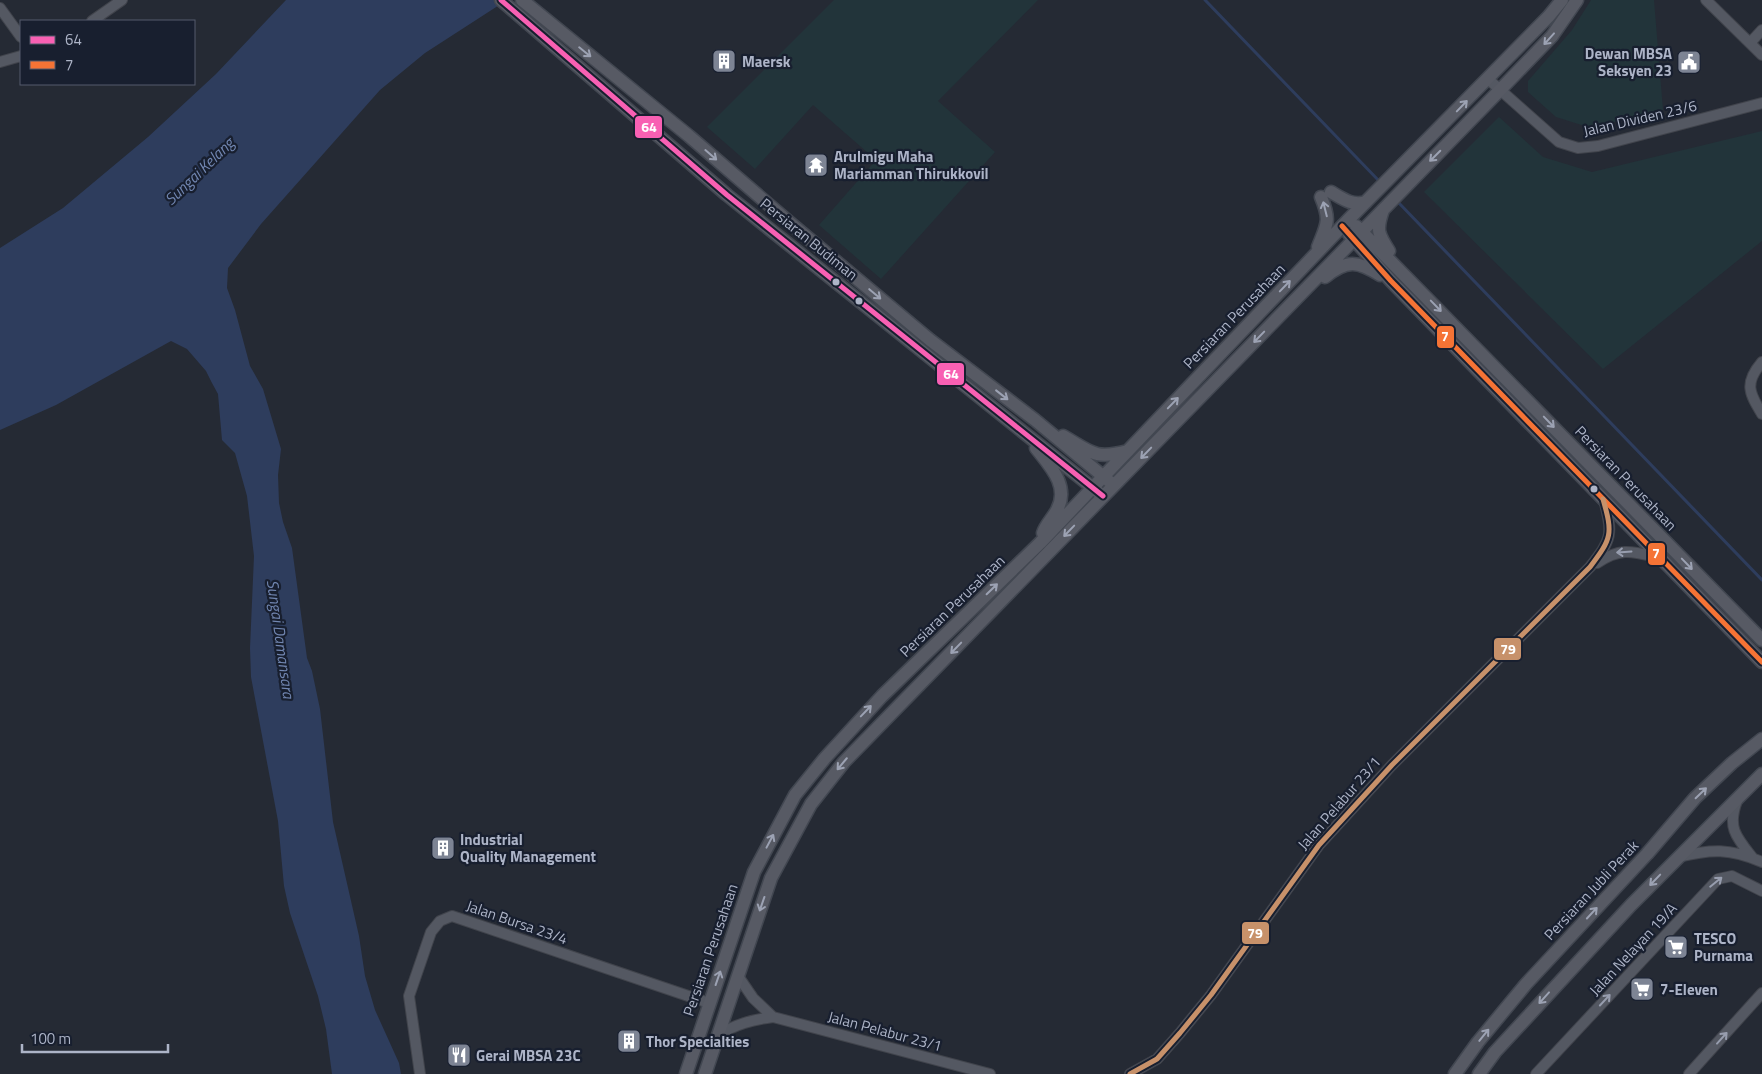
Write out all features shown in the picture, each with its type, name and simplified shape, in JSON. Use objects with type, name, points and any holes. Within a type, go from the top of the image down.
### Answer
[{"type":"main road","name":"Persiaran Budiman","points":[[501,0],[727,195],[1103,496]]},
{"type":"main road","name":"Persiaran Budiman","points":[[522,0],[690,136],[930,340],[1035,420],[1114,486]]},
{"type":"main road","name":"Persiaran Perusahaan","points":[[686,1074],[754,872],[795,795],[841,738],[1093,488],[1346,222],[1488,79],[1562,0]]},
{"type":"main road","name":"Persiaran Perusahaan","points":[[705,1074],[771,878],[811,804],[844,762],[1552,36],[1577,0]]},
{"type":"main road","points":[[1316,254],[1327,224],[1326,194],[1357,204],[1370,199]]},
{"type":"main road","points":[[1386,206],[1378,224],[1378,231],[1381,239],[1402,271]]},
{"type":"main road","name":"Persiaran Perusahaan","points":[[1346,222],[1358,235],[1391,281],[1762,662]]},
{"type":"main road","name":"Persiaran Perusahaan","points":[[1358,235],[1402,271],[1762,640]]},
{"type":"main road","points":[[1279,316],[1329,273],[1348,263],[1364,265],[1391,281]]},
{"type":"main road","points":[[1035,420],[1092,453],[1110,456],[1128,451]]},
{"type":"main road","points":[[1020,430],[1056,474],[1062,490],[1057,510],[1045,527],[1040,542]]},
{"type":"main road","points":[[1732,763],[1762,729]]},
{"type":"main road","name":"Persiaran Jubli Perak","points":[[1455,1074],[1478,1042],[1526,984],[1647,854],[1695,798],[1732,763],[1762,739]]},
{"type":"main road","points":[[1479,1074],[1495,1052],[1566,974],[1677,857],[1762,774]]},
{"type":"street","points":[[93,20],[122,0]]},
{"type":"street","points":[[1706,0],[1762,55]]},
{"type":"street","points":[[0,8],[20,36]]},
{"type":"street","points":[[1750,43],[1762,30]]},
{"type":"street","points":[[1,60],[20,56]]},
{"type":"street","name":"Jalan Dividen 23/6","points":[[1488,79],[1559,142],[1578,148],[1598,146],[1762,103]]},
{"type":"street","points":[[1762,362],[1751,379],[1750,393],[1762,414]]},
{"type":"street","name":"Jalan Pelabur 23/1","points":[[1130,1074],[1157,1059],[1180,1033],[1211,995],[1319,846],[1341,821],[1392,765],[1590,567],[1606,547],[1610,535],[1609,519],[1603,499]]},
{"type":"street","name":"Jalan Pelabur 23/1","points":[[1590,567],[1608,556],[1619,552],[1634,552],[1661,558]]},
{"type":"street","points":[[1739,796],[1732,815],[1734,832],[1757,859]]},
{"type":"street","points":[[1677,857],[1706,850],[1723,850],[1757,859]]},
{"type":"street","name":"Jalan Nelayan 19/A","points":[[1536,1074],[1718,879],[1732,876],[1762,891]]},
{"type":"street","name":"Jalan Bursa 23/4","points":[[420,1074],[409,996],[431,932],[440,920],[452,916],[709,1003]]},
{"type":"street","name":"Jalan Pelabur 23/1","points":[[738,976],[753,998],[773,1017]]},
{"type":"street","points":[[1689,1074],[1762,993]]},
{"type":"street","name":"Jalan Pelabur 23/1","points":[[718,1035],[735,1025],[747,1021],[773,1017],[990,1074]]},
{"type":"shaded area","points":[[834,0],[1038,0],[938,101],[995,152],[881,279],[819,225],[876,160],[813,105],[755,169],[707,127]]},
{"type":"shaded area","points":[[1591,0],[1654,0],[1663,110],[1591,128],[1556,117],[1528,92],[1528,81],[1572,30]]},
{"type":"shaded area","points":[[1499,117],[1543,157],[1592,172],[1762,131],[1762,241],[1603,369],[1424,192]]},
{"type":"water","points":[[286,0],[507,0],[425,53],[380,90],[261,224],[228,268],[227,288],[250,366],[263,389],[281,449],[278,475],[279,503],[292,548],[307,658],[312,671],[320,709],[333,822],[359,936],[365,976],[375,1010],[399,1063],[401,1074],[332,1074],[326,1029],[318,996],[290,913],[284,886],[278,821],[251,677],[250,648],[254,556],[247,496],[235,453],[222,440],[218,394],[206,371],[187,349],[171,341],[56,405],[0,430],[0,248],[63,208],[148,137],[216,74]]},
{"type":"waterway","points":[[1205,0],[1381,183]]},
{"type":"waterway","points":[[1397,201],[1762,580]]},
{"type":"transit line","name":"64","points":[[501,0],[727,195],[1103,496]]},
{"type":"transit line","name":"7","points":[[1342,226],[1391,281],[1762,662]]},
{"type":"transit line","name":"79","points":[[1130,1074],[1157,1059],[1180,1033],[1211,995],[1319,845],[1392,765],[1590,567],[1603,549],[1608,535],[1608,520],[1603,499]]},
{"type":"place","name":"Maersk","points":[[724,61]]},
{"type":"place","name":"Dewan MBSA Seksyen 23","points":[[1689,62]]},
{"type":"place","name":"Arulmigu Maha Mariamman Thirukkovil","points":[[816,165]]},
{"type":"place","name":"Industrial Quality Management","points":[[443,848]]},
{"type":"place","name":"TESCO Purnama","points":[[1676,947]]},
{"type":"place","name":"7-Eleven","points":[[1642,989]]},
{"type":"place","name":"Thor Specialties","points":[[629,1041]]},
{"type":"place","name":"Gerai MBSA 23C","points":[[459,1055]]},
{"type":"water label","name":"Sungai Kelang","points":[[199,171]]},
{"type":"water label","name":"Sungai Damansara","points":[[281,639]]}]
